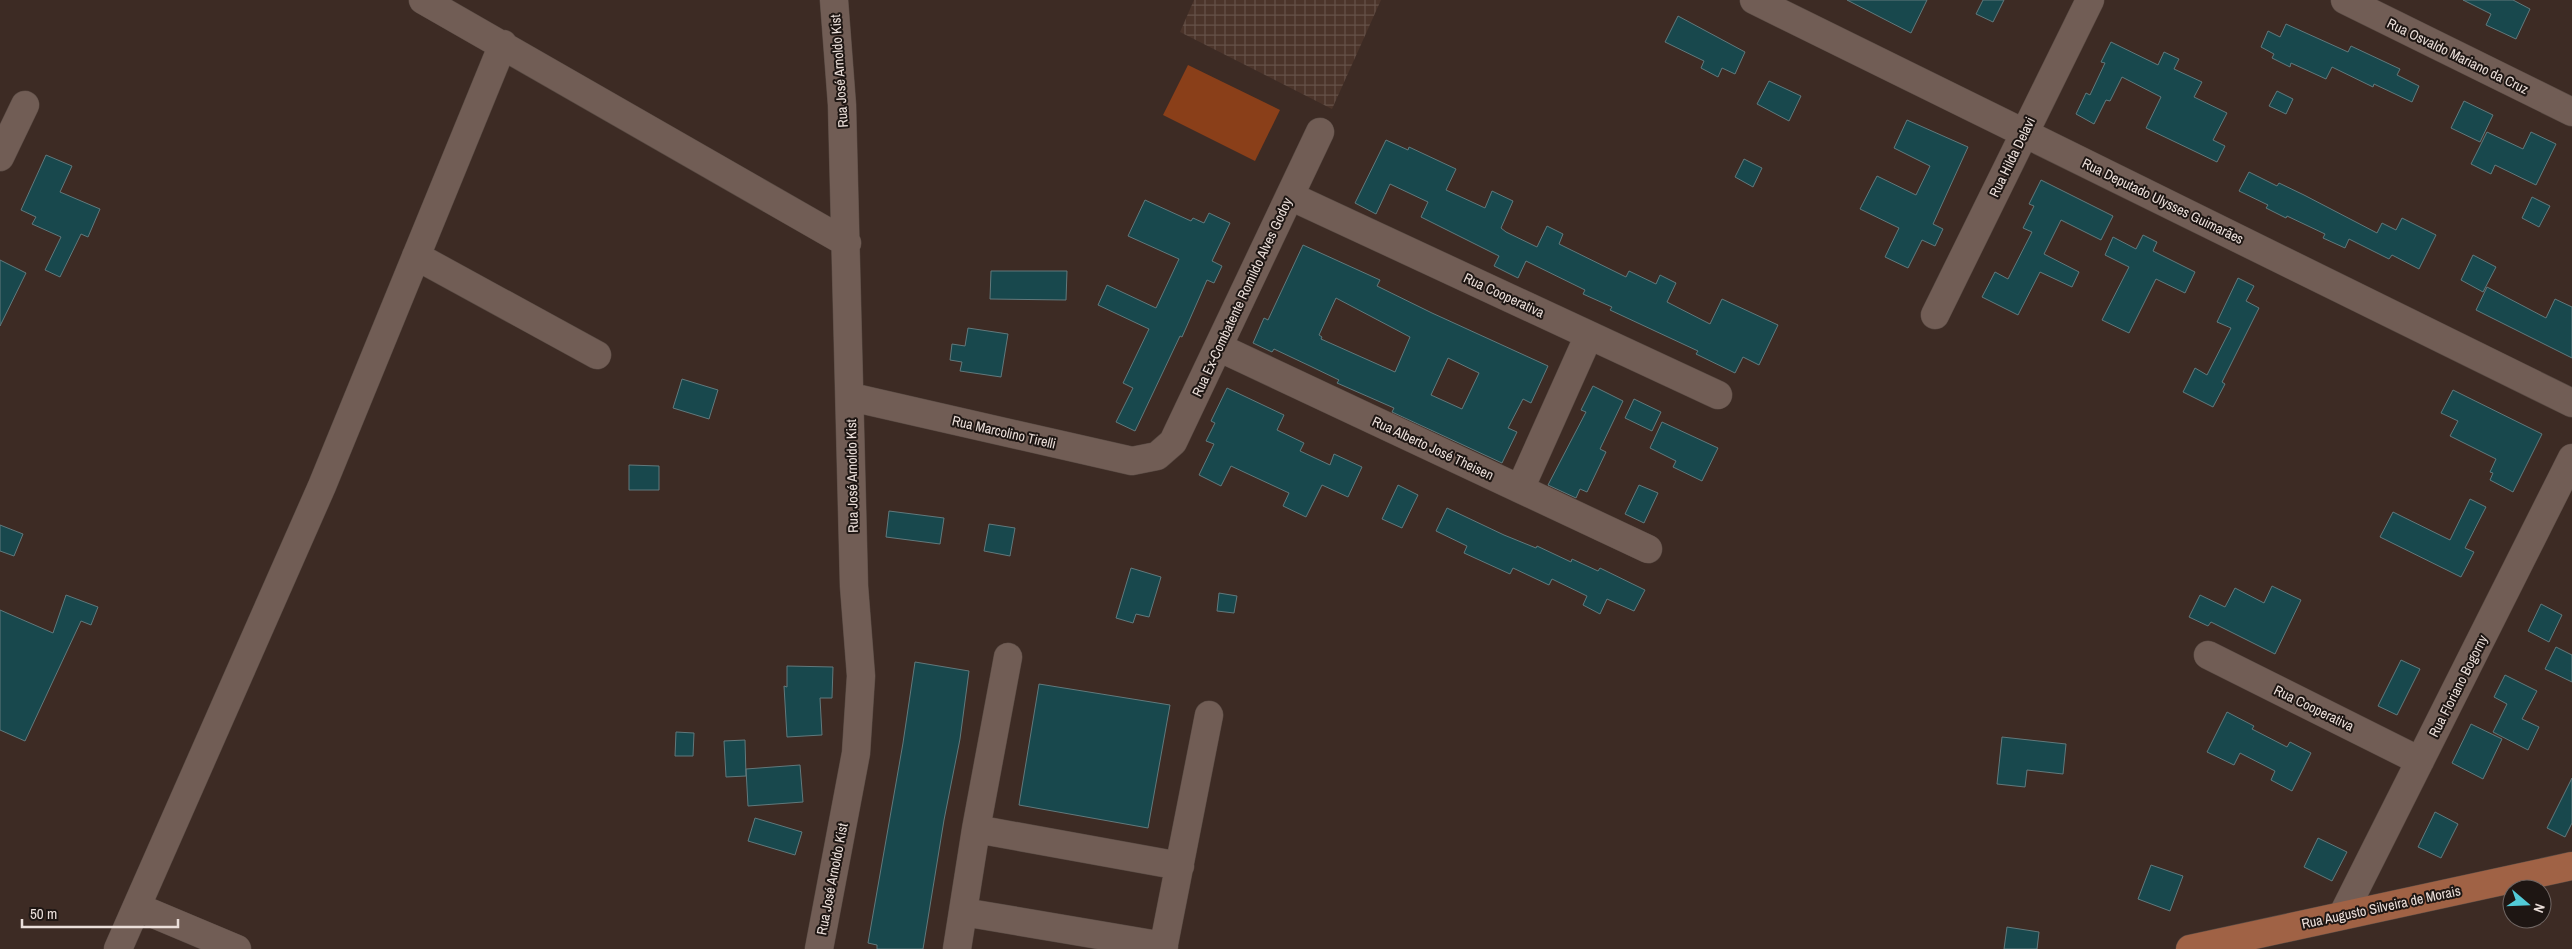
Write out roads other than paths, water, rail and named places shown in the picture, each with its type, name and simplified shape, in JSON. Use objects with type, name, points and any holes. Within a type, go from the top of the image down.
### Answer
[{"type":"main road","name":"Rua Augusto Silveira de Morais","points":[[2190,949],[2343,914],[2572,866]]},
{"type":"street","points":[[423,0],[503,44],[846,243]]},
{"type":"street","name":"Rua José Arnoldo Kist","points":[[819,949],[856,753],[861,676],[854,586],[851,397],[842,105],[834,0]]},
{"type":"street","name":"Rua Deputado Ulysses Guimarães","points":[[1754,0],[2572,403]]},
{"type":"street","name":"Rua Hilda Delavi","points":[[1935,315],[2023,132],[2090,0]]},
{"type":"street","name":"Rua Osvaldo Mariano da Cruz","points":[[2345,0],[2572,112]]},
{"type":"street","points":[[118,949],[322,486],[503,44]]},
{"type":"street","points":[[0,157],[25,105]]},
{"type":"street","name":"Rua Ex-Combatente Romildo Alves Godoy","points":[[1157,456],[1173,442],[1320,132]]},
{"type":"street","name":"Rua Cooperativa","points":[[1290,196],[1718,395]]},
{"type":"street","points":[[416,256],[597,355]]},
{"type":"street","points":[[1520,489],[1589,335]]},
{"type":"street","name":"Rua Alberto José Theisen","points":[[1218,347],[1648,550]]},
{"type":"street","name":"Rua Marcolino Tirelli","points":[[851,397],[1132,461],[1157,456]]},
{"type":"street","name":"Rua Floriano Bogorny","points":[[2343,914],[2572,458]]},
{"type":"street","name":"Rua Cooperativa","points":[[2208,655],[2420,760]]},
{"type":"street","points":[[957,949],[976,829],[1008,657]]},
{"type":"street","points":[[963,912],[1164,948],[1209,715]]},
{"type":"street","points":[[976,829],[1180,866]]},
{"type":"street","points":[[137,907],[237,949]]}]
